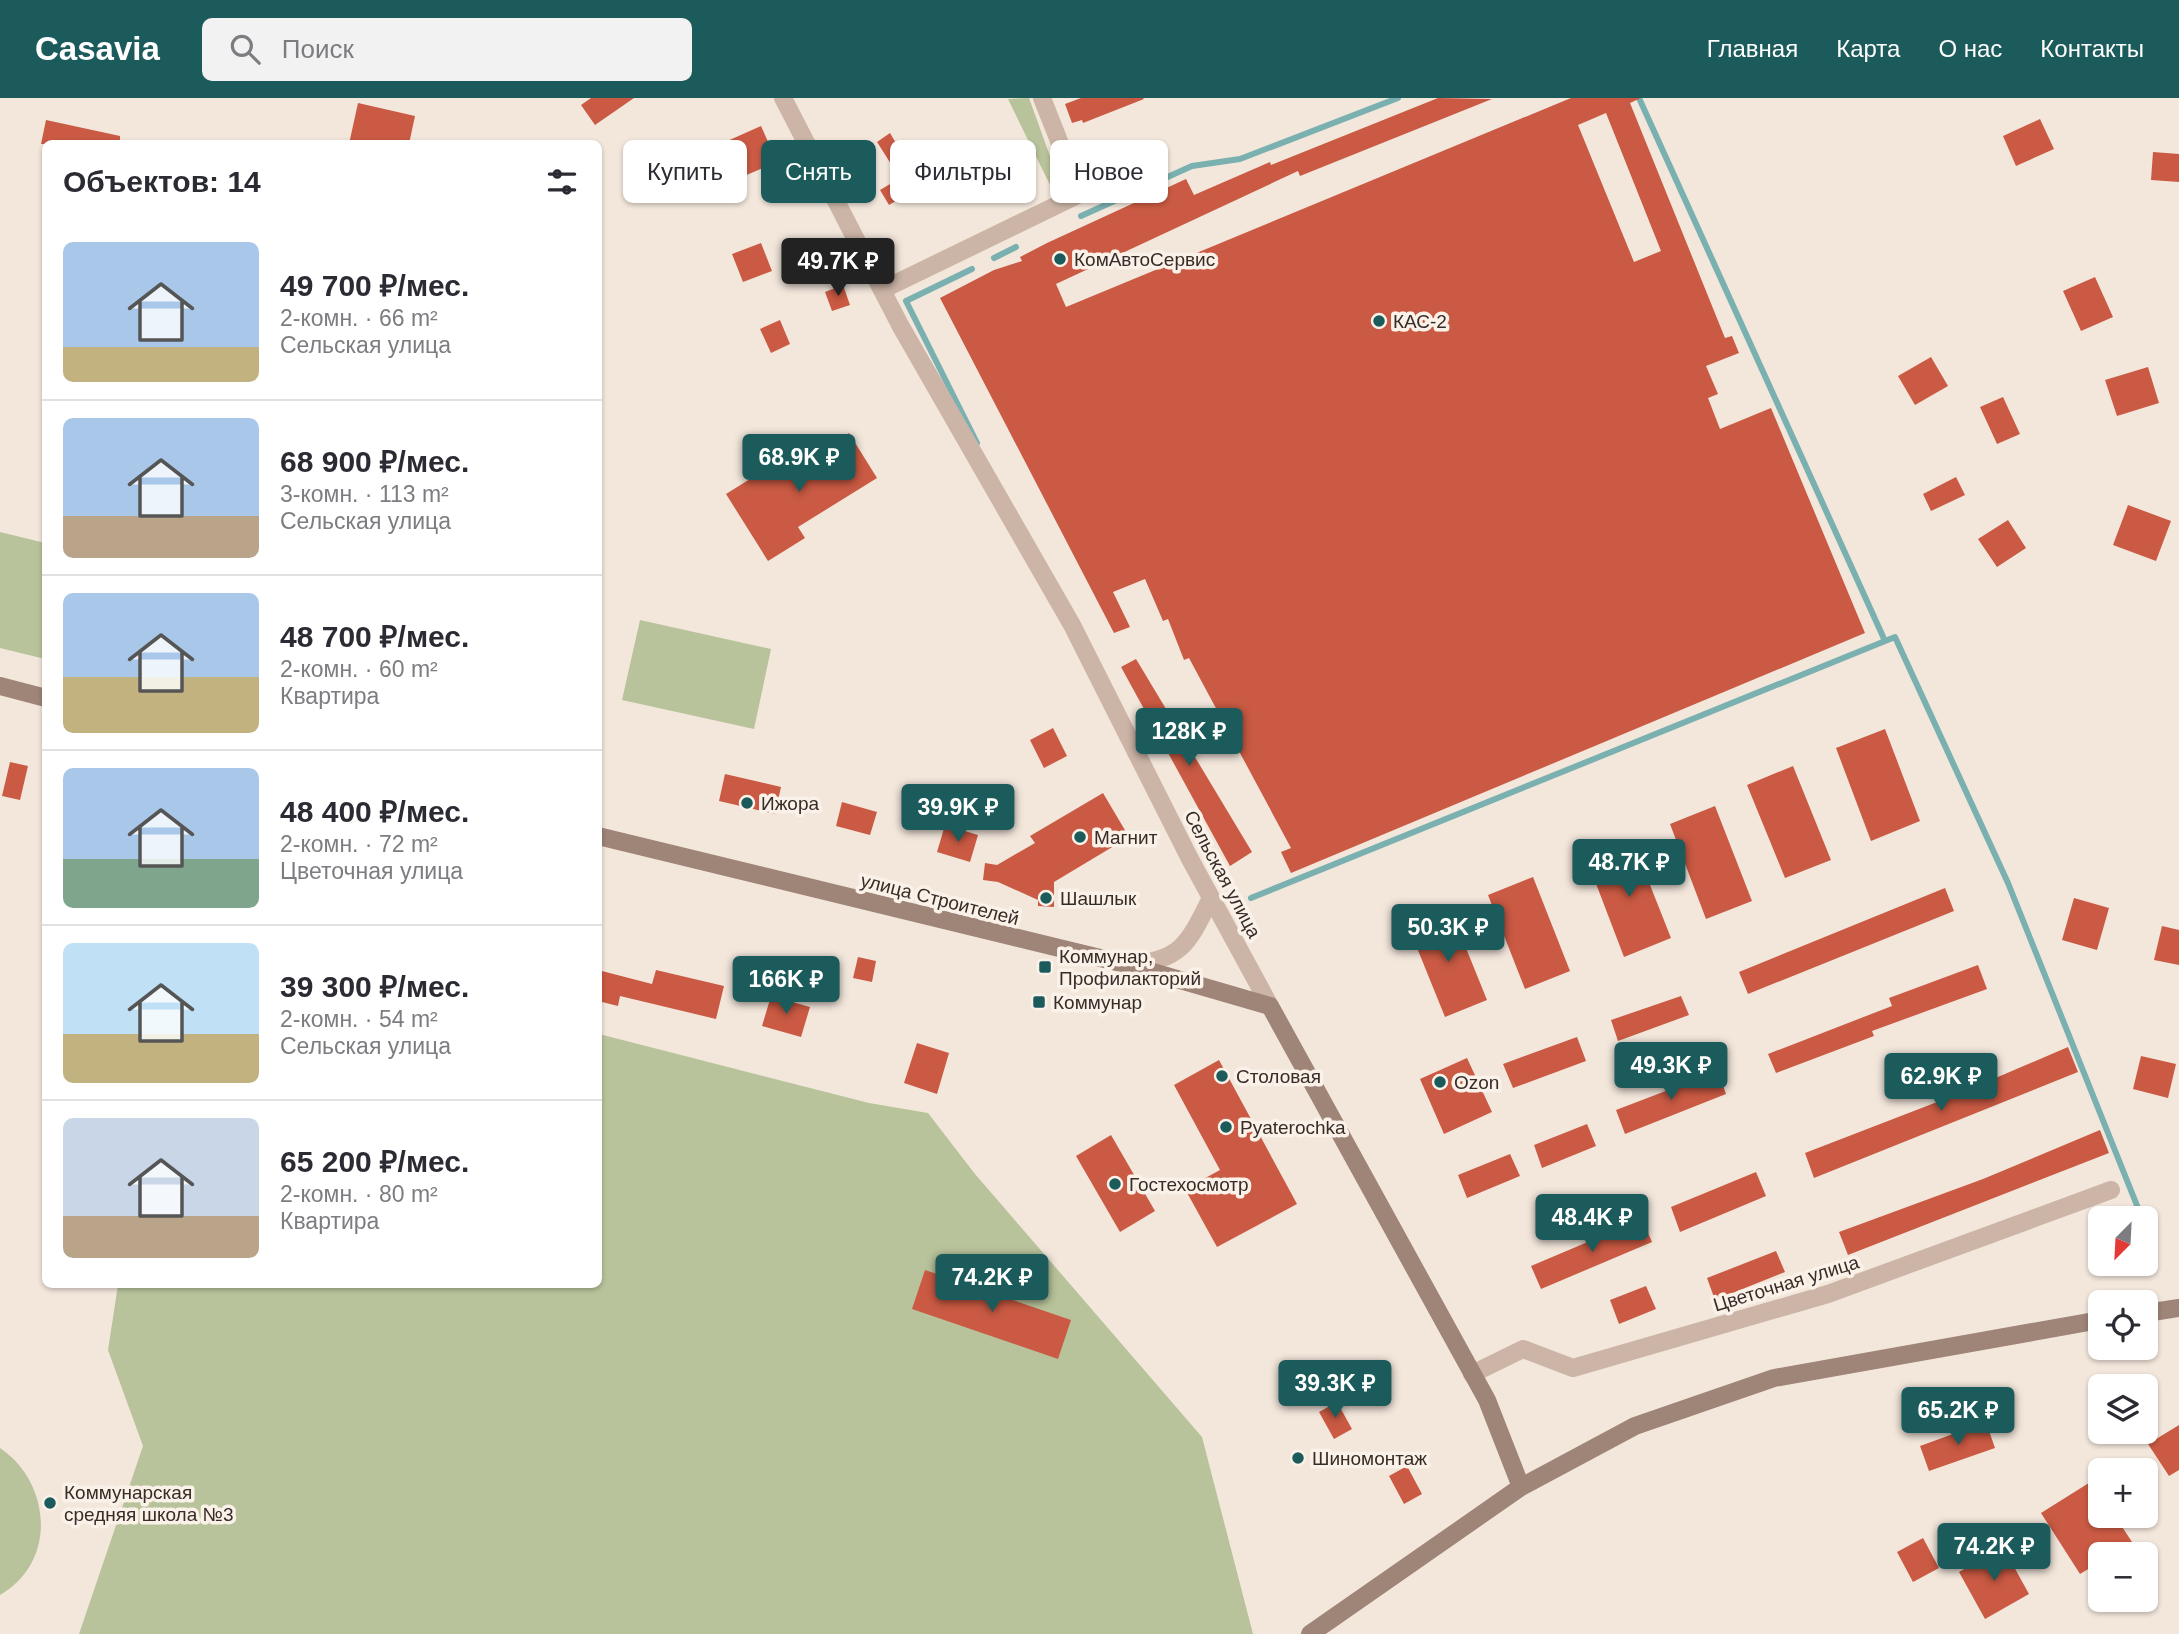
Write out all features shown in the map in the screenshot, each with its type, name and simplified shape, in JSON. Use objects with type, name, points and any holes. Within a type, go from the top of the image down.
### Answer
[{"type":"main road","points":[[0,686],[42,697]]},
{"type":"main road","name":"улица Строителей","points":[[602,836],[1125,964],[1270,1006]]},
{"type":"main road","name":"Сельская улица","points":[[1270,1006],[1487,1400],[1521,1487]]},
{"type":"main road","points":[[2158,1311],[2179,1308]]},
{"type":"main road","points":[[1311,1634],[1521,1487],[1635,1426],[1774,1378],[2088,1322]]},
{"type":"street","name":"Сельская улица","points":[[783,98],[882,290],[1072,625],[1211,898],[1270,1006]]},
{"type":"street","points":[[882,290],[1080,194],[1042,98]]},
{"type":"street","points":[[1125,964],[1151,963],[1172,956],[1188,943],[1211,898]]},
{"type":"street","name":"Цветочная улица","points":[[1472,1374],[1522,1349],[1573,1368],[1828,1294],[2111,1190]]},
{"type":"green space","points":[[1029,98],[1050,156],[1050,185],[1036,156],[1036,140],[1028,140],[1008,99]]},
{"type":"green space","points":[[0,532],[42,542],[42,658],[0,648]]},
{"type":"green space","points":[[640,620],[771,649],[754,729],[622,700]]},
{"type":"green space","points":[[602,1035],[869,1103],[928,1113],[975,1174],[1202,1437],[1253,1634],[79,1634],[143,1446],[108,1350],[118,1288],[602,1288]]},
{"type":"green space","points":[[0,1448],[17,1463],[30,1481],[38,1501],[41,1522],[39,1543],[32,1563],[19,1581],[0,1595]]},
{"type":"building","points":[[591,98],[634,98],[595,125],[581,105]]},
{"type":"building","points":[[1081,98],[1144,99],[1083,123],[1082,120],[1072,123],[1065,104]]},
{"type":"building","points":[[1438,98],[1492,99],[1300,176],[1298,171],[1056,284],[1066,307],[1571,98],[1641,98],[1630,103],[1725,338],[1732,336],[1739,353],[1706,366],[1718,394],[1708,398],[1720,429],[1771,408],[1865,633],[1291,873],[1281,852],[1291,848],[1189,658],[1184,660],[1168,619],[1163,621],[1145,579],[1113,592],[1130,627],[1114,633],[940,298],[994,270],[1022,261],[1020,257],[1047,243],[1134,203],[1168,203],[1168,187],[1186,179],[1194,195],[1270,162],[1271,165]],"holes":[[[1606,113],[1661,251],[1634,262],[1578,125]]]},
{"type":"building","points":[[358,103],[415,116],[410,140],[350,140]]},
{"type":"building","points":[[2040,119],[2054,149],[2016,166],[2003,136]]},
{"type":"building","points":[[46,120],[120,136],[120,140],[42,140],[41,144]]},
{"type":"building","points":[[761,126],[767,140],[761,140],[761,169],[747,175],[747,140],[730,140]]},
{"type":"building","points":[[890,133],[894,140],[890,140],[890,162],[877,142]]},
{"type":"building","points":[[2153,152],[2179,154],[2179,182],[2151,180]]},
{"type":"building","points":[[890,184],[890,203],[892,203],[889,205],[880,190]]},
{"type":"building","points":[[761,243],[772,271],[743,282],[732,254]]},
{"type":"building","points":[[2095,277],[2113,317],[2081,331],[2063,291]]},
{"type":"building","points":[[843,285],[850,305],[832,311],[825,292]]},
{"type":"building","points":[[780,320],[790,344],[771,353],[760,329]]},
{"type":"building","points":[[1931,357],[1948,386],[1915,405],[1898,376]]},
{"type":"building","points":[[2148,367],[2159,403],[2117,416],[2105,380]]},
{"type":"building","points":[[2003,397],[2020,434],[1997,444],[1980,407]]},
{"type":"building","points":[[849,433],[877,478],[798,527],[805,538],[768,561],[726,494],[777,462],[784,474]]},
{"type":"building","points":[[1956,477],[1965,495],[1931,511],[1923,494]]},
{"type":"building","points":[[2128,505],[2171,521],[2156,561],[2113,545]]},
{"type":"building","points":[[2008,520],[2026,548],[1997,567],[1978,539]]},
{"type":"building","points":[[1136,659],[1252,852],[1230,866],[1121,667]]},
{"type":"building","points":[[1053,728],[1067,756],[1044,768],[1030,740]]},
{"type":"building","points":[[1885,729],[1920,821],[1871,841],[1836,748]]},
{"type":"building","points":[[10,762],[28,766],[20,800],[2,796]]},
{"type":"building","points":[[1793,766],[1831,860],[1785,878],[1747,785]]},
{"type":"building","points":[[725,774],[781,787],[775,814],[719,801]]},
{"type":"building","name":"Магнит","points":[[1103,793],[1129,837],[1054,882],[1054,907],[1038,906],[1038,900],[998,882],[983,880],[985,863],[997,865],[1035,843],[1030,836]]},
{"type":"building","points":[[842,802],[877,812],[870,835],[836,826]]},
{"type":"building","points":[[1715,806],[1752,901],[1706,919],[1670,824]]},
{"type":"building","points":[[945,825],[978,835],[970,862],[937,852]]},
{"type":"building","points":[[1633,842],[1671,938],[1624,957],[1587,860]]},
{"type":"building","points":[[1533,877],[1570,971],[1525,989],[1488,895]]},
{"type":"building","points":[[1945,888],[1954,911],[1748,994],[1739,972]]},
{"type":"building","points":[[2074,898],[2109,908],[2097,950],[2062,940]]},
{"type":"building","points":[[1451,911],[1487,1000],[1445,1017],[1409,928]]},
{"type":"building","points":[[2162,926],[2179,930],[2179,965],[2154,960]]},
{"type":"building","points":[[858,957],[876,961],[872,982],[853,978]]},
{"type":"building","points":[[1978,965],[1987,989],[1872,1031],[1874,1036],[1776,1073],[1768,1054],[1892,1006],[1889,998]]},
{"type":"building","points":[[656,970],[724,986],[716,1019],[620,996],[618,1006],[602,1002],[602,971],[652,984]]},
{"type":"building","points":[[771,996],[810,1007],[801,1037],[762,1026]]},
{"type":"building","points":[[1681,996],[1689,1015],[1618,1041],[1611,1020]]},
{"type":"building","points":[[1577,1037],[1586,1061],[1513,1088],[1503,1064]]},
{"type":"building","points":[[917,1043],[949,1053],[937,1094],[904,1083]]},
{"type":"building","points":[[2068,1047],[2078,1072],[1814,1178],[1805,1153],[1963,1092]]},
{"type":"building","points":[[2141,1056],[2176,1064],[2168,1098],[2133,1089]]},
{"type":"building","points":[[1467,1058],[1492,1112],[1444,1134],[1420,1079]]},
{"type":"building","name":"Pyaterochka","points":[[1219,1060],[1297,1204],[1217,1247],[1185,1189],[1220,1170],[1174,1085]]},
{"type":"building","points":[[1718,1071],[1726,1094],[1625,1134],[1616,1110]]},
{"type":"building","points":[[1587,1124],[1596,1146],[1542,1168],[1534,1145]]},
{"type":"building","points":[[2100,1130],[2109,1153],[1848,1255],[1839,1232],[1983,1179]]},
{"type":"building","name":"Гостехосмотр","points":[[1111,1135],[1155,1211],[1120,1232],[1076,1156]]},
{"type":"building","points":[[1510,1154],[1520,1176],[1467,1198],[1458,1175]]},
{"type":"building","points":[[1756,1172],[1766,1196],[1680,1232],[1671,1207]]},
{"type":"building","points":[[1642,1219],[1652,1242],[1541,1289],[1531,1266]]},
{"type":"building","points":[[1776,1251],[1785,1272],[1715,1300],[1707,1278]]},
{"type":"building","points":[[925,1270],[1071,1320],[1058,1359],[912,1309]]},
{"type":"building","points":[[1646,1286],[1656,1309],[1619,1324],[1610,1300]]},
{"type":"building","points":[[1337,1402],[1352,1429],[1334,1439],[1319,1412]]},
{"type":"building","points":[[1986,1422],[1995,1448],[1929,1471],[1920,1446]]},
{"type":"building","points":[[2179,1425],[2179,1470],[2169,1476],[2148,1444],[2158,1444],[2158,1438]]},
{"type":"building","points":[[1407,1466],[1422,1494],[1404,1504],[1389,1476]]},
{"type":"building","points":[[2088,1484],[2088,1528],[2123,1528],[2132,1542],[2088,1542],[2088,1569],[2080,1574],[2041,1513]]},
{"type":"building","points":[[1923,1538],[1939,1568],[1913,1582],[1897,1552]]},
{"type":"building","points":[[2003,1547],[2029,1594],[1985,1619],[1959,1572]]},
{"type":"waterway","points":[[1081,216],[1192,166],[1240,159],[1398,98]]},
{"type":"waterway","points":[[1639,98],[1885,641]]},
{"type":"waterway","points":[[994,258],[1016,247]]},
{"type":"waterway","points":[[972,269],[906,301],[977,443]]},
{"type":"waterway","points":[[1251,898],[1895,637],[2008,883],[2137,1206]]},
{"type":"place","name":"КомАвтоСервис","points":[[1060,259]]},
{"type":"place","name":"КАС-2","points":[[1379,321]]},
{"type":"place","name":"Ижора","points":[[747,803]]},
{"type":"place","name":"Магнит","points":[[1080,837]]},
{"type":"place","name":"Шашлык","points":[[1046,898]]},
{"type":"place","name":"Коммунар, Профилакторий","points":[[1045,967]]},
{"type":"place","name":"Коммунар","points":[[1039,1002]]},
{"type":"place","name":"Столовая","points":[[1222,1076]]},
{"type":"place","name":"Ozon","points":[[1440,1082]]},
{"type":"place","name":"Pyaterochka","points":[[1226,1127]]},
{"type":"place","name":"Гостехосмотр","points":[[1115,1184]]},
{"type":"place","name":"Шиномонтаж","points":[[1298,1458]]},
{"type":"place","name":"Коммунарская средняя школа №3","points":[[50,1503]]}]
